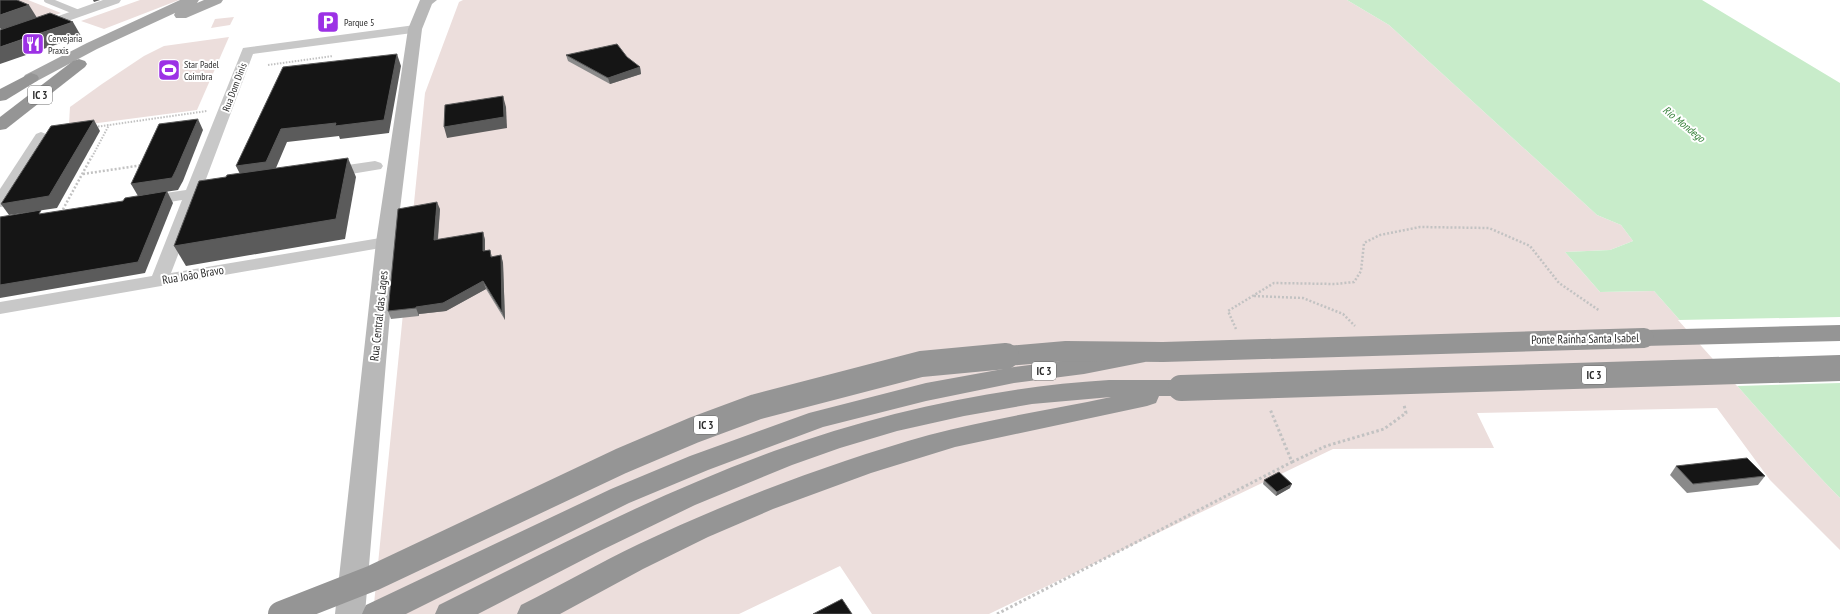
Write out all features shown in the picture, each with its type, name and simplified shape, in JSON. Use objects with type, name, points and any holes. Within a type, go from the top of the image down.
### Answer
[{"type":"highway","name":"IC 3","points":[[0,110],[79,64]]},
{"type":"highway","name":"IC 3","points":[[0,125],[79,64]]},
{"type":"highway","points":[[0,96],[31,78]]},
{"type":"highway","name":"Ponte Rainha Santa Isabel","points":[[1163,352],[1331,346],[1840,334]]},
{"type":"highway","name":"IC 3","points":[[281,614],[373,578],[621,461],[694,430],[756,407],[831,386],[921,364],[1066,351],[1163,352]]},
{"type":"highway","name":"IC 3","points":[[377,614],[620,496],[699,463],[818,419],[888,400],[955,386],[1014,375],[1084,366],[1163,352]]},
{"type":"highway","name":"IC 3","points":[[450,614],[706,488],[832,441],[937,413],[1033,396],[1100,389],[1181,388],[1840,368]]},
{"type":"highway","name":"IC 3","points":[[532,614],[665,545],[755,505],[843,472],[930,444],[998,427],[1104,408],[1181,388]]},
{"type":"main road","points":[[31,78],[92,46],[192,0]]},
{"type":"main road","points":[[79,64],[126,40],[216,0]]},
{"type":"main road","name":"Rua Central das Lages","points":[[350,614],[386,242],[417,24],[426,2],[430,0]]},
{"type":"street","points":[[0,41],[115,0]]},
{"type":"street","name":"Rua Dom Dinis","points":[[159,281],[248,51],[417,24]]},
{"type":"street","points":[[0,202],[41,137]]},
{"type":"street","points":[[314,175],[375,166]]},
{"type":"street","points":[[131,203],[223,189]]},
{"type":"street","name":"Rua João Bravo","points":[[0,308],[386,242]]},
{"type":"lane","points":[[47,0],[79,13]]},
{"type":"path","points":[[268,65],[339,55]]},
{"type":"path","points":[[94,127],[225,108]]},
{"type":"path","points":[[61,214],[109,124]]},
{"type":"path","points":[[82,174],[145,165]]},
{"type":"shaded area","points":[[0,0],[28,0],[61,13],[41,20]]},
{"type":"shaded area","points":[[140,0],[179,0],[104,29],[81,21]]},
{"type":"shaded area","points":[[463,0],[1347,0],[1389,25],[1597,215],[1621,225],[1633,241],[1610,250],[1565,252],[1600,292],[1654,291],[1769,422],[1840,498],[1840,550],[1770,480],[1717,408],[1477,413],[1494,448],[1333,449],[989,614],[872,614],[840,566],[739,614],[373,614],[425,93],[459,2]]},
{"type":"shaded area","points":[[234,17],[230,25],[211,28],[215,19]]},
{"type":"shaded area","name":"Star Padel Coimbra","points":[[229,37],[197,110],[75,126],[69,124],[70,107],[144,56],[164,46]]},
{"type":"water","name":"Rio Mondego","points":[[1347,0],[1702,0],[1840,83],[1840,498],[1769,422],[1654,291],[1600,292],[1565,252],[1610,250],[1633,241],[1621,225],[1597,215],[1389,25]]},
{"type":"pier","points":[[1840,317],[1840,383],[1737,386],[1678,320]]},
{"type":"building","points":[[0,0],[17,0],[29,5],[0,15]]},
{"type":"building","points":[[50,13],[73,22],[0,47],[0,30]]},
{"type":"building","points":[[617,44],[627,57],[640,67],[608,78],[566,55]]},
{"type":"building","points":[[397,54],[384,120],[335,126],[336,123],[281,129],[266,162],[236,166],[283,67]]},
{"type":"building","points":[[503,96],[504,117],[444,127],[445,105]]},
{"type":"building","points":[[198,119],[172,178],[131,184],[159,124]]},
{"type":"building","points":[[94,120],[49,196],[1,204],[51,126]]},
{"type":"building","points":[[348,158],[336,219],[174,246],[199,181],[226,177],[227,175]]},
{"type":"building","points":[[167,191],[138,262],[0,285],[0,217],[41,210],[39,214],[123,201],[125,198]]},
{"type":"building","points":[[437,202],[434,240],[483,232],[483,251],[490,250],[491,257],[501,255],[502,312],[483,281],[443,303],[388,311],[398,209]]},
{"type":"building","points":[[1747,458],[1765,476],[1693,484],[1676,466]]},
{"type":"building","points":[[1279,472],[1292,484],[1277,492],[1264,480]]},
{"type":"building","points":[[842,599],[852,614],[813,614]]},
{"type":"place","name":"Parque 5","points":[[328,22]]},
{"type":"place","name":"Cervejaria Praxis","points":[[33,44]]},
{"type":"place","name":"Star Padel Coimbra","points":[[169,70]]}]
